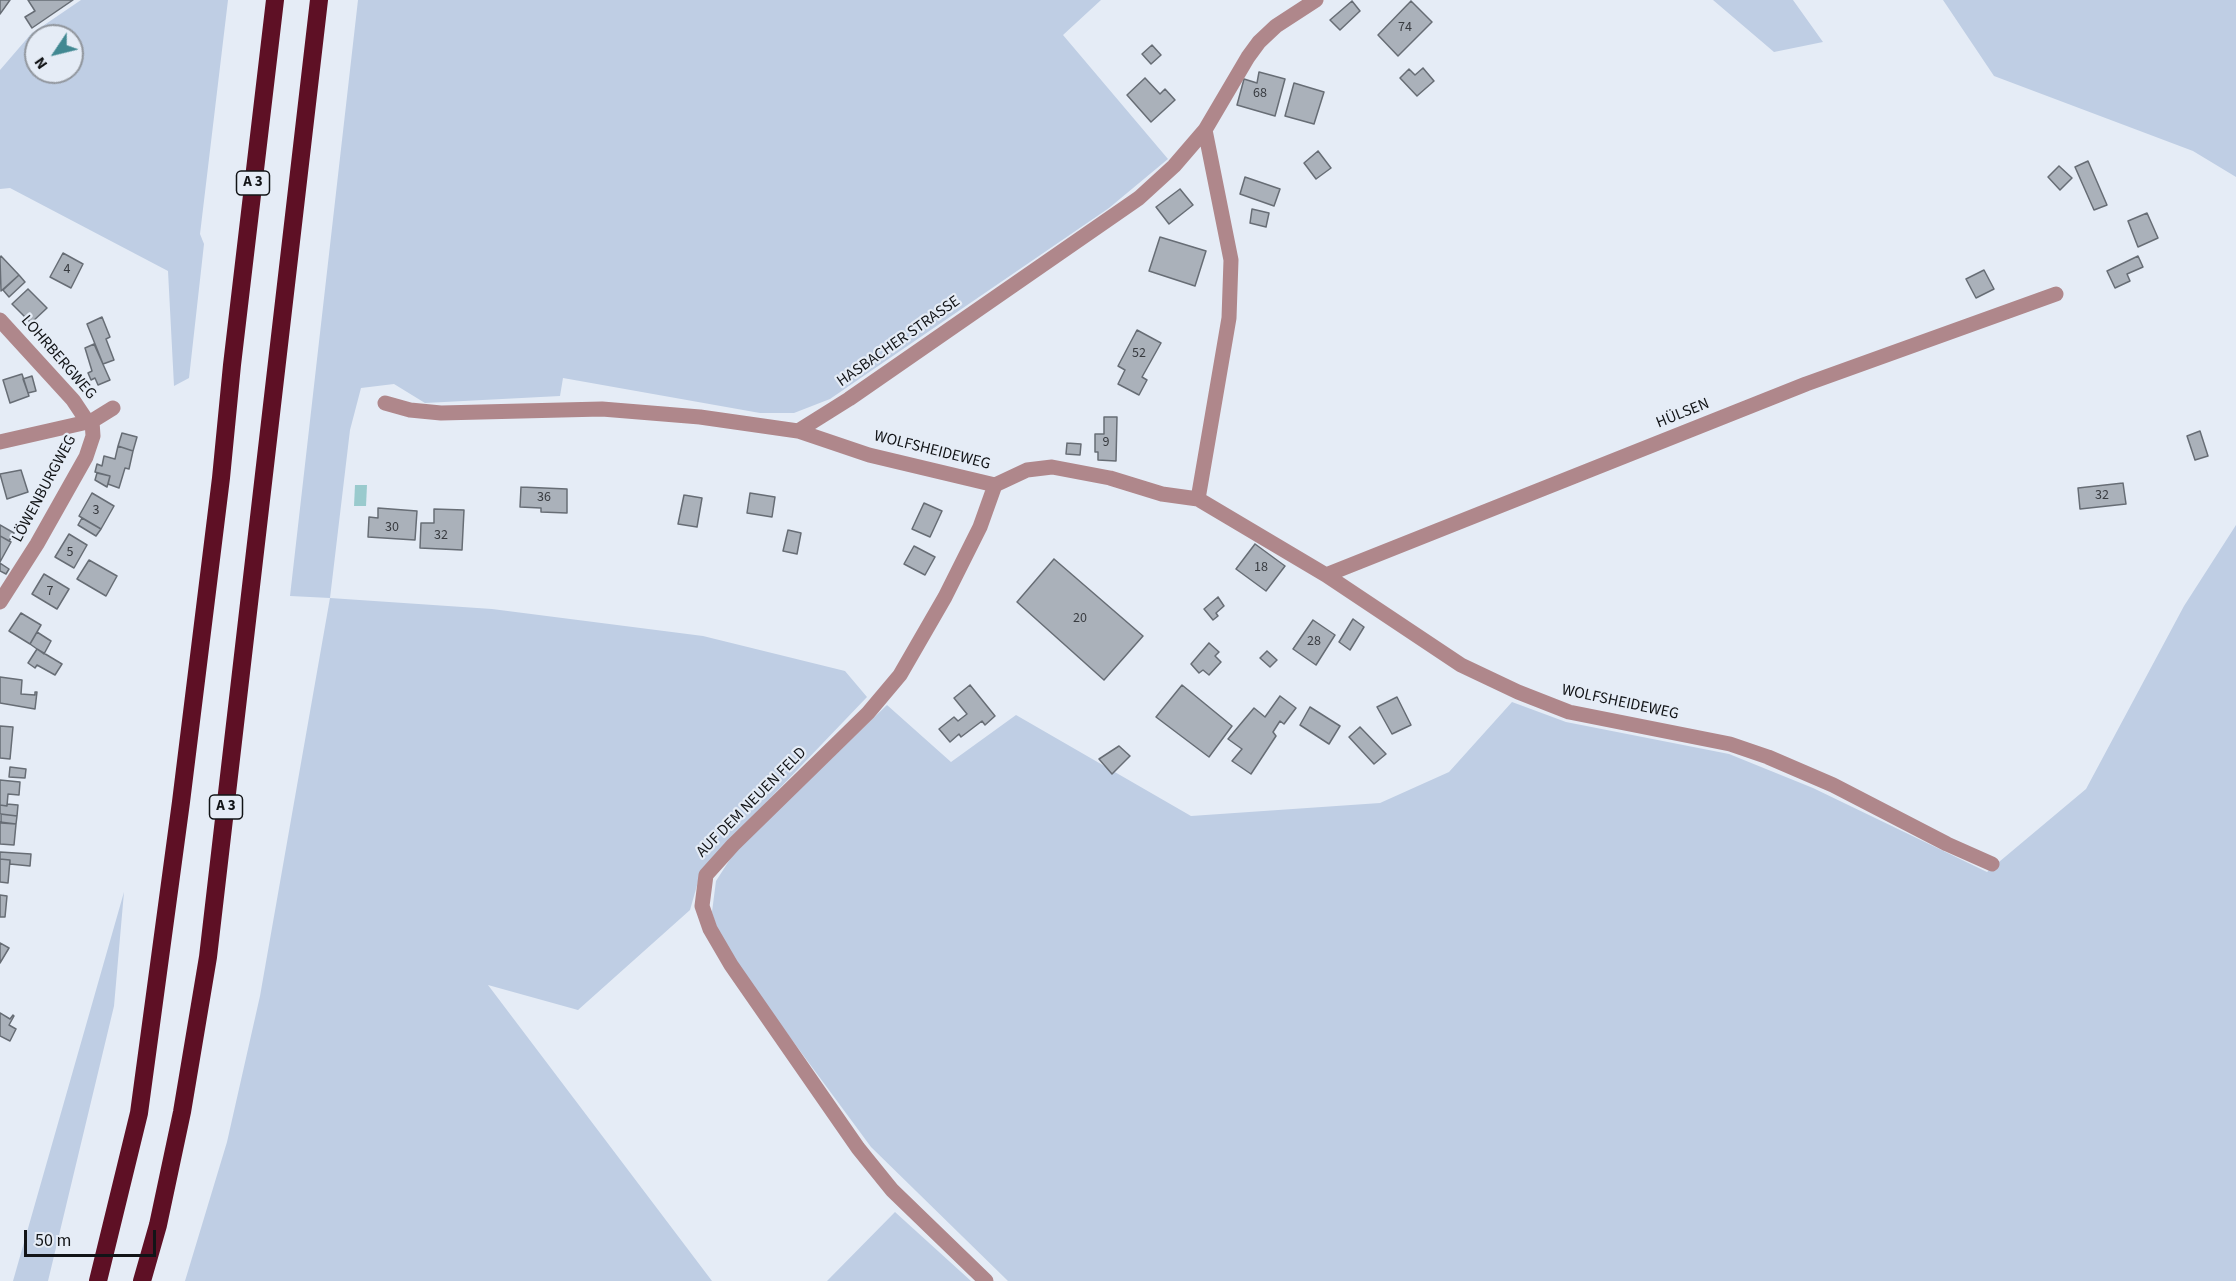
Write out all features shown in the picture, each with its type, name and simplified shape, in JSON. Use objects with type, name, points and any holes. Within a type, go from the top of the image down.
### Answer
[{"type":"highway","name":"A 3","points":[[98,1281],[140,1102],[182,802],[275,0]]},
{"type":"highway","name":"A 3","points":[[142,1281],[158,1226],[182,1112],[208,957],[319,0]]},
{"type":"street","name":"HASBACHER STRASSE","points":[[798,430],[849,399],[1139,198],[1174,166],[1205,130],[1259,42],[1276,26],[1316,0]]},
{"type":"street","points":[[1198,499],[1229,318],[1231,260],[1205,130]]},
{"type":"street","name":"HÜLSEN","points":[[1326,575],[1806,384],[2056,294]]},
{"type":"street","name":"LOHRBERGWEG","points":[[0,320],[74,400],[90,421]]},
{"type":"street","points":[[385,403],[410,410],[441,413],[602,409],[700,417],[798,430]]},
{"type":"street","points":[[0,442],[90,421],[114,408]]},
{"type":"street","name":"LÖWENBURGWEG","points":[[0,602],[37,544],[86,458],[93,436],[90,421]]},
{"type":"street","name":"WOLFSHEIDEWEG","points":[[798,430],[869,455],[994,485],[1027,470],[1053,467],[1110,478],[1162,494],[1198,499],[1326,575],[1461,665],[1518,692],[1569,712],[1730,744],[1768,757],[1833,785],[1947,844],[1992,864]]},
{"type":"street","name":"AUF DEM NEUEN FELD","points":[[986,1281],[892,1190],[858,1148],[731,965],[710,929],[702,906],[706,875],[733,845],[868,713],[900,675],[945,597],[980,527],[994,485]]},
{"type":"shaded area","points":[[81,0],[228,0],[200,234],[204,244],[189,378],[174,386],[168,271],[10,188],[0,189],[0,70],[24,42],[24,84],[84,84],[84,24],[46,24]]},
{"type":"shaded area","points":[[358,0],[1101,0],[1063,35],[1168,159],[1109,208],[830,399],[794,413],[760,413],[563,378],[560,396],[425,403],[394,384],[361,388],[350,430],[330,598],[290,596]]},
{"type":"shaded area","points":[[1713,0],[1793,0],[1823,42],[1774,52]]},
{"type":"shaded area","points":[[1943,0],[2236,0],[2236,177],[2193,151],[1994,76]]},
{"type":"shaded area","points":[[355,485],[367,485],[366,506],[354,506]]},
{"type":"shaded area","points":[[2236,525],[2236,1281],[1008,1281],[871,1147],[741,971],[719,935],[712,912],[716,881],[736,850],[887,705],[951,762],[1016,715],[1191,816],[1380,803],[1449,772],[1512,702],[1566,722],[1729,754],[1813,788],[1987,872],[2086,789],[2184,606]]},
{"type":"shaded area","points":[[330,598],[492,609],[703,636],[845,671],[867,697],[711,860],[698,882],[690,910],[578,1010],[488,985],[712,1281],[185,1281],[227,1142],[260,996]]},
{"type":"shaded area","points":[[124,892],[114,1006],[48,1281],[13,1281]]},
{"type":"shaded area","points":[[895,1212],[971,1281],[827,1281]]},
{"type":"building","points":[[0,0],[10,0],[0,14]]},
{"type":"building","points":[[28,0],[73,0],[38,24],[29,24],[25,17],[35,11]]},
{"type":"building","points":[[1352,1],[1360,11],[1340,30],[1330,20]]},
{"type":"building","points":[[1411,1],[1432,22],[1398,56],[1378,35]]},
{"type":"building","points":[[1152,45],[1161,55],[1151,64],[1142,54]]},
{"type":"building","points":[[1423,68],[1434,81],[1417,96],[1400,78],[1409,69],[1415,75]]},
{"type":"building","points":[[1259,72],[1285,79],[1275,116],[1237,105],[1244,79],[1257,83]]},
{"type":"building","points":[[1145,78],[1160,94],[1165,89],[1175,100],[1151,122],[1127,95]]},
{"type":"building","points":[[1294,83],[1324,92],[1314,124],[1285,116]]},
{"type":"building","points":[[1318,151],[1331,168],[1316,179],[1304,163]]},
{"type":"building","points":[[2088,161],[2107,205],[2094,210],[2075,167]]},
{"type":"building","points":[[2059,166],[2072,178],[2060,190],[2048,177]]},
{"type":"building","points":[[1245,177],[1280,189],[1274,206],[1240,194]]},
{"type":"building","points":[[1180,189],[1193,205],[1169,224],[1156,207]]},
{"type":"building","points":[[1252,209],[1269,213],[1266,227],[1250,223]]},
{"type":"building","points":[[2147,213],[2158,238],[2138,247],[2128,221]]},
{"type":"building","points":[[1160,237],[1206,251],[1195,286],[1149,271]]},
{"type":"building","points":[[63,253],[83,264],[71,288],[50,277]]},
{"type":"building","points":[[1,256],[19,275],[1,291],[0,258]]},
{"type":"building","points":[[2138,256],[2143,267],[2127,274],[2130,281],[2115,288],[2107,271]]},
{"type":"building","points":[[1984,270],[1994,289],[1976,298],[1966,279]]},
{"type":"building","points":[[19,275],[25,282],[9,297],[3,290]]},
{"type":"building","points":[[28,289],[47,308],[31,323],[12,304]]},
{"type":"building","points":[[102,317],[110,337],[106,339],[114,360],[103,364],[87,324]]},
{"type":"building","points":[[1137,330],[1161,343],[1142,377],[1147,380],[1139,395],[1118,384],[1125,370],[1118,366]]},
{"type":"building","points":[[94,344],[110,380],[98,385],[95,378],[91,380],[88,373],[92,371],[85,348]]},
{"type":"building","points":[[22,374],[29,396],[10,403],[3,380]]},
{"type":"building","points":[[32,376],[36,391],[28,393],[23,379]]},
{"type":"building","points":[[1104,417],[1117,417],[1116,461],[1098,460],[1098,452],[1095,452],[1095,434],[1104,434]]},
{"type":"building","points":[[2200,431],[2208,456],[2195,460],[2187,436]]},
{"type":"building","points":[[122,433],[137,437],[133,451],[118,446]]},
{"type":"building","points":[[1067,443],[1081,444],[1080,455],[1066,454]]},
{"type":"building","points":[[118,446],[133,451],[129,469],[125,468],[119,488],[108,484],[110,476],[95,472],[97,464],[102,466],[104,456],[115,459]]},
{"type":"building","points":[[21,470],[28,492],[7,499],[0,474]]},
{"type":"building","points":[[97,473],[110,476],[107,487],[95,480]]},
{"type":"building","points":[[2123,483],[2126,504],[2080,509],[2078,488]]},
{"type":"building","points":[[521,487],[567,489],[567,513],[541,512],[541,508],[520,507]]},
{"type":"building","points":[[92,493],[114,506],[101,529],[79,516]]},
{"type":"building","points":[[750,493],[775,497],[772,517],[747,513]]},
{"type":"building","points":[[684,495],[702,498],[697,527],[678,524]]},
{"type":"building","points":[[924,503],[942,511],[930,537],[912,529]]},
{"type":"building","points":[[378,508],[417,511],[415,540],[368,537],[369,517],[378,518]]},
{"type":"building","points":[[434,509],[464,510],[462,550],[420,548],[421,523],[434,523]]},
{"type":"building","points":[[82,518],[101,529],[96,536],[78,525]]},
{"type":"building","points":[[0,525],[14,533],[9,541],[0,536]]},
{"type":"building","points":[[788,530],[801,533],[797,554],[783,551]]},
{"type":"building","points":[[69,534],[87,545],[74,568],[55,557]]},
{"type":"building","points":[[0,536],[11,542],[0,562]]},
{"type":"building","points":[[1255,544],[1285,566],[1266,591],[1236,569]]},
{"type":"building","points":[[914,546],[935,557],[925,575],[904,564]]},
{"type":"building","points":[[1054,559],[1143,636],[1104,680],[1017,602]]},
{"type":"building","points":[[89,560],[117,576],[106,596],[77,579]]},
{"type":"building","points":[[0,563],[9,569],[6,574],[0,571]]},
{"type":"building","points":[[44,574],[69,589],[57,609],[32,594]]},
{"type":"building","points":[[1218,597],[1224,606],[1216,613],[1218,616],[1213,620],[1204,609]]},
{"type":"building","points":[[21,613],[41,625],[30,644],[9,631]]},
{"type":"building","points":[[1353,619],[1364,627],[1350,650],[1339,642]]},
{"type":"building","points":[[1313,620],[1335,635],[1316,665],[1293,649]]},
{"type":"building","points":[[37,632],[51,641],[44,654],[30,644]]},
{"type":"building","points":[[1209,643],[1219,652],[1215,656],[1221,662],[1209,675],[1203,670],[1199,673],[1191,664]]},
{"type":"building","points":[[37,649],[62,664],[55,675],[37,665],[35,668],[28,663]]},
{"type":"building","points":[[1267,651],[1277,660],[1270,667],[1260,658]]},
{"type":"building","points":[[0,677],[22,680],[21,694],[35,695],[37,692],[35,709],[0,703]]},
{"type":"building","points":[[970,685],[995,716],[985,725],[982,721],[961,737],[959,734],[950,742],[939,729],[954,717],[958,721],[967,714],[954,698]]},
{"type":"building","points":[[1182,685],[1232,726],[1209,757],[1156,717]]},
{"type":"building","points":[[1280,696],[1296,708],[1284,724],[1280,721],[1273,732],[1276,736],[1251,774],[1232,761],[1242,749],[1228,739],[1254,708],[1265,717]]},
{"type":"building","points":[[1397,697],[1411,725],[1392,734],[1377,707]]},
{"type":"building","points":[[1310,707],[1340,726],[1329,744],[1300,725]]},
{"type":"building","points":[[0,726],[13,727],[10,759],[0,758]]},
{"type":"building","points":[[1360,727],[1386,754],[1374,764],[1349,737]]},
{"type":"building","points":[[1119,746],[1130,756],[1112,774],[1099,759]]},
{"type":"building","points":[[10,767],[26,769],[25,778],[9,777]]},
{"type":"building","points":[[0,780],[20,782],[19,795],[8,794],[7,806],[0,805]]},
{"type":"building","points":[[7,804],[18,805],[17,816],[0,814],[0,805],[7,806]]},
{"type":"building","points":[[1,814],[17,816],[16,824],[1,823]]},
{"type":"building","points":[[0,822],[16,824],[14,845],[0,844]]},
{"type":"building","points":[[0,852],[31,854],[30,866],[10,864],[10,860],[0,859]]},
{"type":"building","points":[[0,859],[10,860],[8,883],[0,882]]},
{"type":"building","points":[[0,895],[7,896],[5,917],[0,917]]},
{"type":"building","points":[[0,943],[9,948],[0,963]]},
{"type":"building","points":[[0,1013],[10,1019],[14,1016],[9,1025],[16,1029],[10,1041],[0,1036]]}]
